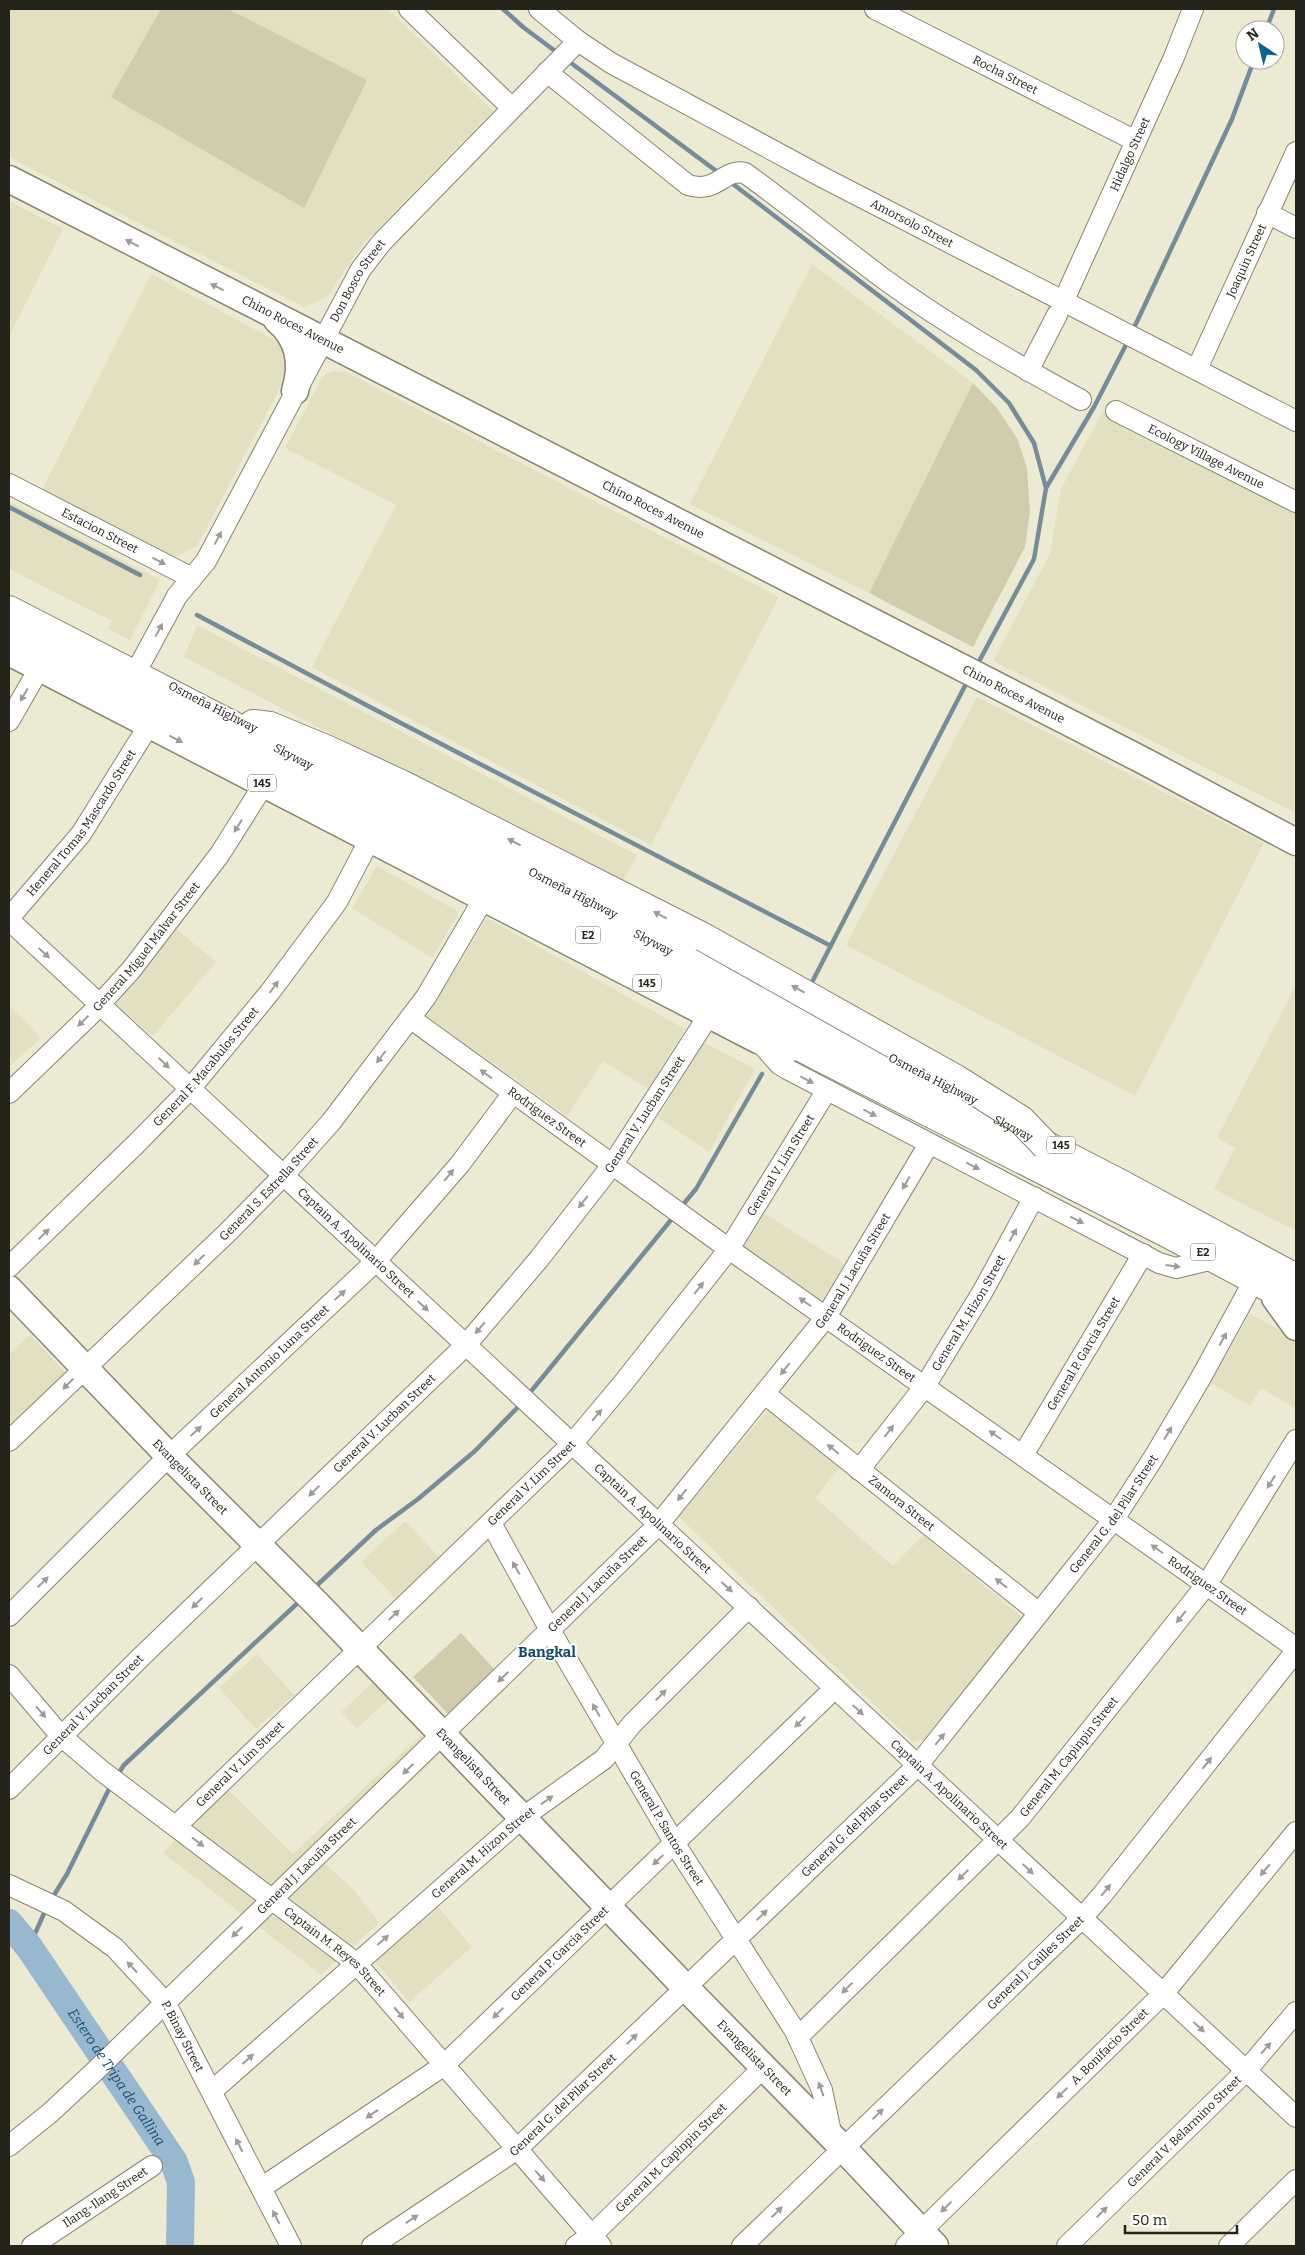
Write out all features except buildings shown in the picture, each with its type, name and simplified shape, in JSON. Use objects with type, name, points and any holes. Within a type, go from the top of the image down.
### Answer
[{"type":"highway","name":"Skyway","points":[[9,613],[66,665],[467,871],[818,1056],[1167,1233],[1289,1303]]},
{"type":"highway","name":"Skyway","points":[[9,613],[1046,1146],[1296,1278]]},
{"type":"highway","points":[[9,645],[66,665]]},
{"type":"highway","points":[[242,722],[270,726],[328,750],[403,785],[703,937],[956,1079],[1021,1120],[1046,1146]]},
{"type":"main road","name":"Chino Roces Avenue","points":[[9,179],[1144,761],[1296,842]]},
{"type":"main road","points":[[272,315],[291,336],[297,349],[300,363],[295,392]]},
{"type":"main road","name":"Osmeña Highway","points":[[9,613],[138,668],[1123,1177],[1296,1269]]},
{"type":"main road","name":"145","points":[[9,652],[758,1040],[795,1049],[1251,1286],[1289,1303]]},
{"type":"main road","name":"Evangelista Street","points":[[9,1289],[169,1456],[309,1596],[837,2143],[920,2241]]},
{"type":"main road","points":[[1289,1303],[1296,1327]]},
{"type":"street","points":[[409,9],[512,108]]},
{"type":"street","name":"Amorsolo Street","points":[[539,9],[563,57],[611,63],[1061,308],[1131,335],[1296,421]]},
{"type":"street","name":"Rocha Street","points":[[875,9],[1136,141]]},
{"type":"street","name":"Hidalgo Street","points":[[1028,371],[1061,308],[1194,9]]},
{"type":"street","points":[[563,57],[688,185],[698,188],[709,187],[733,173],[745,172],[884,279],[946,321],[1028,371],[1082,400]]},
{"type":"street","name":"Don Bosco Street","points":[[138,668],[177,596],[206,561],[361,270],[382,242],[563,57]]},
{"type":"street","name":"Joaquin Street","points":[[1197,369],[1296,152]]},
{"type":"street","points":[[1267,213],[1296,228]]},
{"type":"street","name":"Ecology Village Avenue","points":[[1116,411],[1296,502]]},
{"type":"street","name":"Estacion Street","points":[[9,484],[192,578]]},
{"type":"street","points":[[9,721],[39,669]]},
{"type":"street","name":"Heneral Tomas Mascardo Street","points":[[9,919],[81,834],[149,725]]},
{"type":"street","name":"General Miguel Malvar Street","points":[[9,1093],[100,1004],[131,970],[220,854],[264,784]]},
{"type":"street","name":"General F. Macabulos Street","points":[[9,1267],[190,1089],[270,992],[337,902],[370,839]]},
{"type":"street","name":"General S. Estrella Street","points":[[9,1441],[228,1232],[332,1122],[410,1018],[443,970],[484,898]]},
{"type":"street","name":"Captain A. Apolinario Street","points":[[9,919],[512,1390],[749,1607],[1081,1919],[1296,2117]]},
{"type":"street","name":"General V. Lucban Street","points":[[9,1789],[61,1736],[465,1346],[540,1259],[613,1164],[709,1015]]},
{"type":"street","name":"Rodriguez Street","points":[[410,1018],[729,1249],[1207,1584],[1296,1649]]},
{"type":"street","points":[[758,1040],[779,1064],[929,1144],[1159,1262],[1176,1268],[1205,1261]]},
{"type":"street","name":"General V. Lim Street","points":[[176,1826],[572,1444],[624,1382],[729,1249],[827,1090]]},
{"type":"street","name":"General Antonio Luna Street","points":[[9,1616],[169,1456],[375,1262],[460,1164],[513,1093]]},
{"type":"street","name":"General J. Lacuña Street","points":[[9,2146],[50,2113],[91,2075],[272,1898],[443,1736],[658,1525],[826,1317],[929,1144]]},
{"type":"street","name":"General M. Hizon Street","points":[[859,1470],[925,1386],[978,1298],[1034,1197]]},
{"type":"street","name":"General P. Garcia Street","points":[[1023,1455],[1143,1254]]},
{"type":"street","name":"General G. del Pilar Street","points":[[372,2246],[516,2150],[918,1766],[1114,1519],[1194,1390],[1251,1286]]},
{"type":"street","name":"Zamora Street","points":[[765,1394],[1039,1613]]},
{"type":"street","name":"General M. Capinpin Street","points":[[798,2037],[1020,1818],[1207,1584],[1296,1440]]},
{"type":"street","name":"General P. Santos Street","points":[[491,1523],[615,1744],[675,1844],[798,2037],[822,2090],[837,2143]]},
{"type":"street","name":"General M. Hizon Street","points":[[212,2091],[522,1818],[604,1759],[632,1724],[749,1607]]},
{"type":"street","name":"General J. Cailles Street","points":[[742,2246],[837,2143],[1081,1919],[1108,1888],[1296,1649]]},
{"type":"street","name":"Captain M. Reyes Street","points":[[9,1675],[61,1736],[102,1771],[356,1963],[516,2150],[590,2243]]},
{"type":"street","name":"General P. Garcia Street","points":[[261,2188],[443,2066],[835,1688]]},
{"type":"street","name":"A. Bonifacio Street","points":[[920,2241],[1163,1994],[1296,1832]]},
{"type":"street","name":"P. Binay Street","points":[[9,1885],[64,1911],[114,1948],[165,2002],[291,2246]]},
{"type":"street","name":"General V. Belarmino Street","points":[[1067,2246],[1246,2071],[1296,2012]]},
{"type":"street","name":"General M. Capinpin Street","points":[[590,2243],[764,2067]]},
{"type":"street","name":"Ilang-Ilang Street","points":[[32,2246],[152,2166]]},
{"type":"street","points":[[1229,2246],[1296,2180]]},
{"type":"shaded area","points":[[9,9],[388,9],[493,111],[363,244],[327,297],[304,307],[9,157]]},
{"type":"shaded area","points":[[161,9],[228,9],[367,80],[304,208],[111,97]]},
{"type":"shaded area","points":[[9,201],[63,229],[9,337]]},
{"type":"shaded area","points":[[812,264],[973,383],[869,593],[690,504]]},
{"type":"shaded area","points":[[151,274],[290,348],[294,361],[197,546],[176,556],[165,553],[42,490]]},
{"type":"shaded area","points":[[337,371],[348,373],[779,597],[651,845],[312,667],[396,505],[285,448],[322,378],[326,374]]},
{"type":"shaded area","points":[[973,383],[997,408],[1017,438],[1027,468],[1030,513],[1025,547],[973,647],[869,593]]},
{"type":"shaded area","points":[[1103,411],[1296,511],[1296,813],[993,661],[1050,554],[1061,489]]},
{"type":"shaded area","points":[[9,501],[160,580],[130,640],[108,629],[112,621],[9,569]]},
{"type":"shaded area","points":[[197,625],[637,855],[621,886],[184,657]]},
{"type":"shaded area","points":[[977,697],[1264,843],[1135,1096],[846,945]]},
{"type":"shaded area","points":[[377,866],[459,912],[432,958],[352,908]]},
{"type":"shaded area","points":[[487,918],[685,1029],[648,1089],[603,1061],[567,1116],[427,1016]]},
{"type":"shaded area","points":[[173,926],[216,962],[153,1036],[111,1000]]},
{"type":"shaded area","points":[[1296,985],[1296,1231],[1214,1189],[1235,1148],[1217,1138]]},
{"type":"shaded area","points":[[9,1005],[41,1038],[9,1067]]},
{"type":"shaded area","points":[[703,1042],[755,1069],[709,1152],[658,1118]]},
{"type":"shaded area","points":[[765,1214],[845,1264],[820,1303],[740,1252]]},
{"type":"shaded area","points":[[1250,1314],[1296,1339],[1296,1409],[1261,1388],[1250,1406],[1210,1382]]},
{"type":"shaded area","points":[[30,1335],[67,1374],[14,1424],[9,1419],[9,1354]]},
{"type":"shaded area","points":[[769,1408],[840,1467],[815,1498],[893,1566],[923,1535],[1023,1618],[928,1738],[913,1742],[679,1517]]},
{"type":"shaded area","points":[[405,1521],[439,1557],[396,1599],[361,1562]]},
{"type":"shaded area","points":[[461,1633],[496,1671],[449,1715],[413,1677]]},
{"type":"shaded area","points":[[257,1654],[294,1695],[256,1729],[219,1688]]},
{"type":"shaded area","points":[[373,1682],[389,1699],[357,1728],[341,1712]]},
{"type":"shaded area","points":[[421,1735],[439,1755],[324,1863],[352,1888],[379,1923],[321,1975],[163,1853],[227,1788],[293,1854]]},
{"type":"shaded area","points":[[437,1906],[472,1947],[409,2002],[373,1959]]},
{"type":"waterway","points":[[503,9],[523,27],[559,54]]},
{"type":"waterway","points":[[1270,20],[1274,9]]},
{"type":"waterway","points":[[567,60],[719,173]]},
{"type":"waterway","points":[[1133,330],[1232,119],[1250,70]]},
{"type":"waterway","points":[[729,181],[976,370],[1009,403],[1034,443],[1046,488]]},
{"type":"waterway","points":[[976,667],[1034,559],[1046,488],[1094,407],[1129,339]]},
{"type":"waterway","points":[[9,507],[140,575]]},
{"type":"waterway","points":[[197,615],[831,946]]},
{"type":"waterway","points":[[810,986],[968,680]]},
{"type":"waterway","points":[[681,1207],[696,1189],[762,1074]]},
{"type":"waterway","points":[[528,1395],[675,1215]]},
{"type":"waterway","points":[[313,1589],[376,1530],[418,1499],[475,1451],[522,1403]]},
{"type":"waterway","points":[[116,1777],[124,1765],[302,1599]]},
{"type":"waterway","points":[[51,1900],[67,1874],[111,1785]]},
{"type":"waterway","points":[[29,1947],[46,1909]]},
{"type":"waterway","name":"Estero de Tripa de Gallina","points":[[9,1923],[29,1947],[174,2162],[181,2182],[180,2246]]},
{"type":"district","name":"Bangkal","points":[[547,1652]]}]
